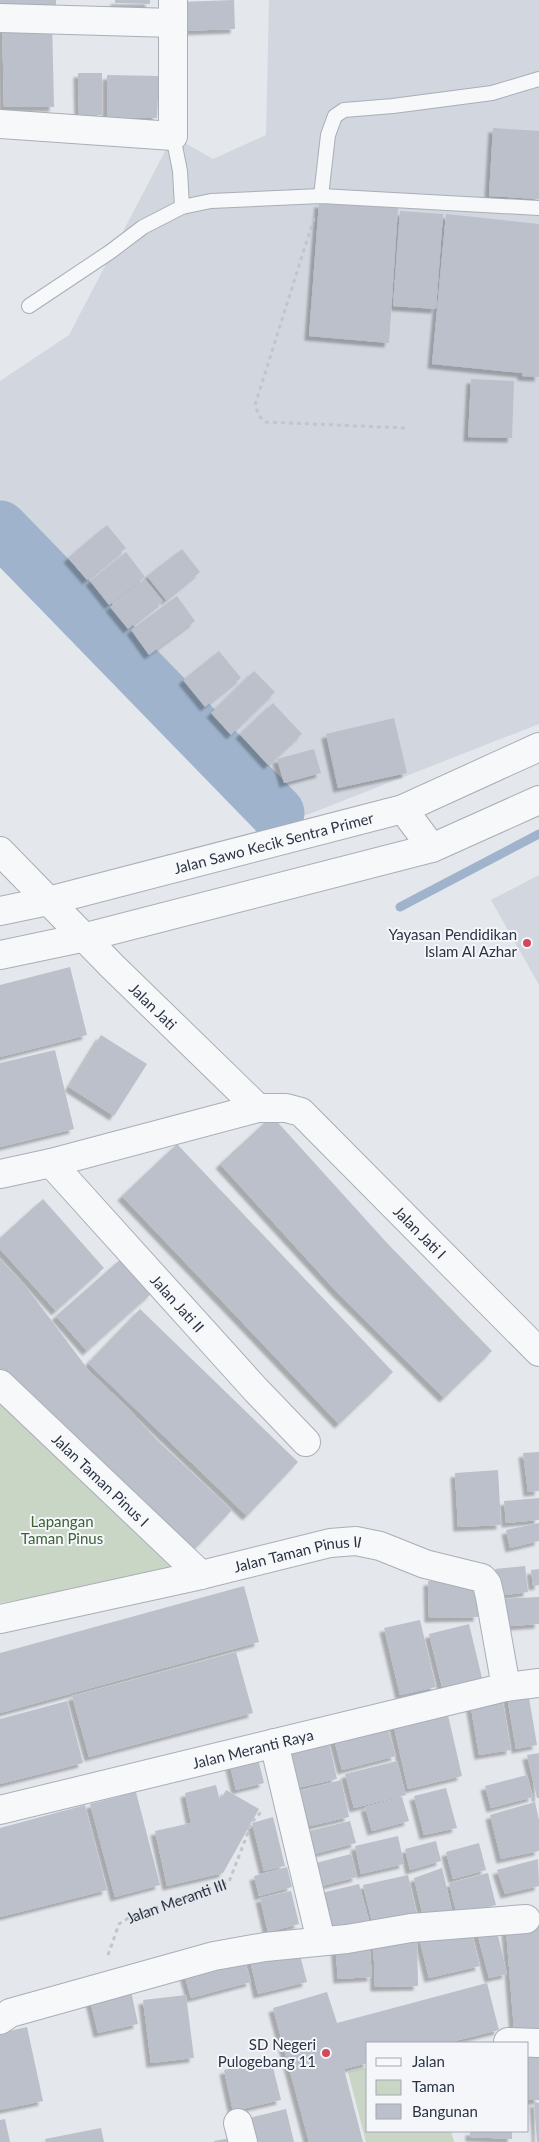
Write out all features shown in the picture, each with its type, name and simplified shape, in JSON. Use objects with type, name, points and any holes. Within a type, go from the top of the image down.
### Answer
[{"type":"street","points":[[0,18],[173,11],[173,136],[0,124]]},
{"type":"street","name":"Jalan Sawo Kecik Sentra Primer","points":[[0,911],[48,902],[403,808],[539,747]]},
{"type":"street","points":[[0,955],[86,937],[432,848],[539,800]]},
{"type":"street","points":[[403,808],[432,848]]},
{"type":"street","name":"Jalan Jati","points":[[0,851],[48,902],[86,937],[119,973],[258,1108]]},
{"type":"street","points":[[0,1174],[51,1163],[258,1108]]},
{"type":"street","name":"Jalan Jati I","points":[[258,1108],[286,1108],[301,1112],[539,1352]]},
{"type":"street","name":"Jalan Jati II","points":[[51,1163],[256,1390],[306,1442]]},
{"type":"street","name":"Jalan Taman Pinus I","points":[[1,1387],[201,1575]]},
{"type":"street","name":"Jalan Taman Pinus II","points":[[0,1619],[201,1575],[330,1543],[356,1541],[380,1546],[425,1564],[482,1578],[489,1590],[506,1687]]},
{"type":"street","name":"Jalan Meranti Raya","points":[[0,1810],[506,1687],[539,1683]]},
{"type":"street","points":[[274,1743],[321,1941]]},
{"type":"street","points":[[5,2017],[214,1956],[265,1947],[411,1928],[526,1919]]},
{"type":"lane","points":[[321,196],[328,135],[335,116],[344,110],[393,106],[492,93],[539,79]]},
{"type":"lane","points":[[173,136],[180,171],[182,207]]},
{"type":"lane","points":[[29,306],[110,252],[143,226],[182,207],[211,201],[321,196],[539,208]]},
{"type":"path","points":[[321,196],[255,405],[259,416],[266,422],[406,428]]},
{"type":"path","name":"Jalan Meranti III","points":[[103,1962],[108,1954],[119,1924],[229,1882],[252,1822],[285,1787]]},
{"type":"shaded area","points":[[269,0],[539,0],[539,724],[304,816],[0,500],[0,381],[69,335],[173,136],[213,159],[266,135]]},
{"type":"shaded area","name":"Yayasan Pendidikan Islam Al Azhar","points":[[539,875],[539,985],[491,900]]},
{"type":"green space","name":"Lapangan Taman Pinus","points":[[0,1391],[198,1570],[0,1603]]},
{"type":"green space","points":[[366,2068],[366,2132],[451,2132],[454,2142],[366,2142],[348,2072]]},
{"type":"building","points":[[0,0],[56,0],[56,7],[0,8]]},
{"type":"building","points":[[115,0],[150,0],[150,4],[115,3]]},
{"type":"building","points":[[234,0],[235,29],[181,31],[179,2]]},
{"type":"building","points":[[52,20],[54,107],[4,107],[2,21]]},
{"type":"building","points":[[78,73],[102,73],[102,115],[79,116]]},
{"type":"building","points":[[107,75],[159,76],[157,118],[107,117]]},
{"type":"building","points":[[493,128],[539,131],[539,199],[489,196]]},
{"type":"building","points":[[319,203],[398,208],[389,343],[309,336]]},
{"type":"building","points":[[400,211],[443,214],[436,309],[393,306]]},
{"type":"building","points":[[446,214],[539,224],[539,377],[522,376],[522,373],[432,364]]},
{"type":"building","points":[[471,379],[514,381],[512,438],[468,437]]},
{"type":"building","points":[[107,525],[126,548],[87,580],[68,558]]},
{"type":"building","points":[[182,549],[200,572],[166,600],[147,576]]},
{"type":"building","points":[[126,552],[145,577],[109,605],[90,581]]},
{"type":"building","points":[[145,579],[163,601],[128,629],[110,607]]},
{"type":"building","points":[[177,596],[195,621],[149,655],[131,630]]},
{"type":"building","points":[[219,651],[241,678],[205,707],[183,680]]},
{"type":"building","points":[[254,671],[275,692],[231,735],[211,713]]},
{"type":"building","points":[[273,703],[302,734],[268,765],[240,734]]},
{"type":"building","points":[[394,718],[407,773],[338,788],[326,734]]},
{"type":"building","points":[[314,749],[321,773],[284,783],[277,759]]},
{"type":"building","points":[[70,967],[87,1035],[0,1057],[0,985]]},
{"type":"building","points":[[101,1035],[147,1064],[114,1116],[69,1087]]},
{"type":"building","points":[[55,1050],[74,1129],[0,1147],[0,1063]]},
{"type":"building","points":[[272,1116],[387,1243],[492,1351],[444,1398],[337,1292],[220,1164]]},
{"type":"building","points":[[177,1144],[393,1372],[339,1424],[122,1196]]},
{"type":"building","points":[[43,1199],[104,1268],[56,1311],[0,1249],[0,1238]]},
{"type":"building","points":[[122,1258],[152,1293],[87,1351],[56,1316]]},
{"type":"building","points":[[0,1259],[24,1284],[90,1372],[127,1407],[157,1440],[232,1510],[192,1552],[0,1372]]},
{"type":"building","points":[[140,1309],[298,1462],[247,1516],[88,1363]]},
{"type":"building","points":[[539,1452],[539,1491],[528,1492],[523,1453]]},
{"type":"building","points":[[498,1470],[501,1525],[458,1527],[455,1473]]},
{"type":"building","points":[[539,1498],[539,1520],[506,1523],[504,1501]]},
{"type":"building","points":[[539,1523],[539,1541],[510,1548],[506,1530]]},
{"type":"building","points":[[525,1566],[528,1592],[498,1596],[495,1569]]},
{"type":"building","points":[[539,1569],[539,1585],[533,1586],[531,1570]]},
{"type":"building","points":[[478,1580],[478,1617],[429,1618],[428,1581]]},
{"type":"building","points":[[244,1586],[259,1642],[0,1713],[0,1653]]},
{"type":"building","points":[[539,1597],[539,1624],[497,1627],[495,1599]]},
{"type":"building","points":[[420,1620],[436,1687],[400,1695],[384,1628]]},
{"type":"building","points":[[469,1624],[482,1678],[442,1687],[429,1634]]},
{"type":"building","points":[[236,1652],[253,1713],[89,1757],[72,1696]]},
{"type":"building","points":[[527,1686],[537,1745],[516,1749],[506,1690]]},
{"type":"building","points":[[502,1696],[511,1750],[479,1755],[470,1702]]},
{"type":"building","points":[[67,1701],[83,1763],[0,1784],[0,1719]]},
{"type":"building","points":[[447,1711],[462,1776],[408,1789],[393,1723]]},
{"type":"building","points":[[385,1719],[396,1756],[342,1770],[332,1732]]},
{"type":"building","points":[[327,1734],[337,1779],[297,1788],[286,1744]]},
{"type":"building","points":[[256,1751],[264,1783],[236,1790],[228,1757]]},
{"type":"building","points":[[539,1753],[539,1798],[537,1798],[527,1755]]},
{"type":"building","points":[[397,1761],[406,1795],[354,1808],[345,1774]]},
{"type":"building","points":[[527,1775],[533,1797],[491,1808],[485,1786]]},
{"type":"building","points":[[341,1780],[349,1817],[310,1826],[300,1791]]},
{"type":"building","points":[[216,1785],[220,1801],[226,1790],[259,1809],[223,1873],[167,1886],[155,1831],[191,1823],[185,1793]]},
{"type":"building","points":[[446,1788],[457,1828],[424,1835],[414,1796]]},
{"type":"building","points":[[136,1792],[160,1885],[115,1897],[90,1804]]},
{"type":"building","points":[[402,1797],[409,1821],[372,1831],[365,1807]]},
{"type":"building","points":[[535,1802],[539,1820],[539,1851],[501,1859],[490,1815]]},
{"type":"building","points":[[85,1805],[107,1890],[0,1917],[0,1828]]},
{"type":"building","points":[[273,1817],[285,1866],[264,1871],[252,1823]]},
{"type":"building","points":[[350,1821],[356,1843],[311,1855],[305,1832]]},
{"type":"building","points":[[398,1836],[404,1864],[361,1874],[355,1846]]},
{"type":"building","points":[[436,1841],[441,1861],[410,1870],[405,1849]]},
{"type":"building","points":[[479,1843],[486,1870],[453,1879],[446,1852]]},
{"type":"building","points":[[351,1854],[357,1877],[314,1888],[308,1865]]},
{"type":"building","points":[[538,1859],[539,1886],[505,1894],[497,1870]]},
{"type":"building","points":[[287,1867],[292,1887],[259,1896],[254,1876]]},
{"type":"building","points":[[442,1868],[453,1914],[424,1921],[414,1878]]},
{"type":"building","points":[[488,1873],[496,1905],[457,1915],[449,1883]]},
{"type":"building","points":[[408,1875],[417,1915],[373,1926],[363,1885]]},
{"type":"building","points":[[359,1884],[369,1920],[322,1932],[313,1895]]},
{"type":"building","points":[[291,1891],[299,1924],[268,1932],[260,1898]]},
{"type":"building","points":[[495,1923],[507,1974],[489,1978],[476,1929]]},
{"type":"building","points":[[470,1926],[480,1966],[429,1978],[419,1937]]},
{"type":"building","points":[[539,1927],[539,2028],[514,2030],[506,1929]]},
{"type":"building","points":[[417,1935],[418,1986],[375,1987],[373,1936]]},
{"type":"building","points":[[369,1938],[372,1977],[338,1979],[335,1943]]},
{"type":"building","points":[[297,1944],[307,1982],[258,1994],[249,1956]]},
{"type":"building","points":[[243,1954],[251,1982],[191,1998],[183,1970]]},
{"type":"building","name":"SD Negeri Pulogebang 11","points":[[487,1983],[499,2030],[451,2042],[366,2042],[366,2064],[344,2069],[363,2142],[309,2142],[273,2008],[327,1992],[337,2023]]},
{"type":"building","points":[[131,1991],[138,2024],[98,2033],[90,2000]]},
{"type":"building","points":[[186,1995],[194,2058],[151,2063],[143,2000]]},
{"type":"building","points":[[27,2027],[43,2101],[0,2110],[0,2033]]},
{"type":"building","points":[[529,2053],[539,2053],[539,2100],[529,2100]]},
{"type":"building","points":[[271,2059],[281,2100],[233,2111],[224,2070]]},
{"type":"building","points":[[534,2102],[539,2103],[539,2142],[537,2142]]},
{"type":"building","points":[[286,2109],[294,2142],[247,2142],[241,2120]]},
{"type":"building","points":[[5,2119],[10,2142],[0,2142],[0,2120]]},
{"type":"building","points":[[101,2128],[104,2142],[46,2142],[45,2139]]},
{"type":"building","points":[[470,2132],[512,2132],[512,2139],[470,2137]]},
{"type":"building","points":[[230,2138],[231,2142],[214,2142],[214,2141]]},
{"type":"waterway","points":[[0,528],[277,813]]},
{"type":"waterway","points":[[400,907],[539,834]]},
{"type":"place","name":"Yayasan Pendidikan Islam Al Azhar","points":[[527,943]]},
{"type":"place","name":"SD Negeri Pulogebang 11","points":[[326,2053]]}]
